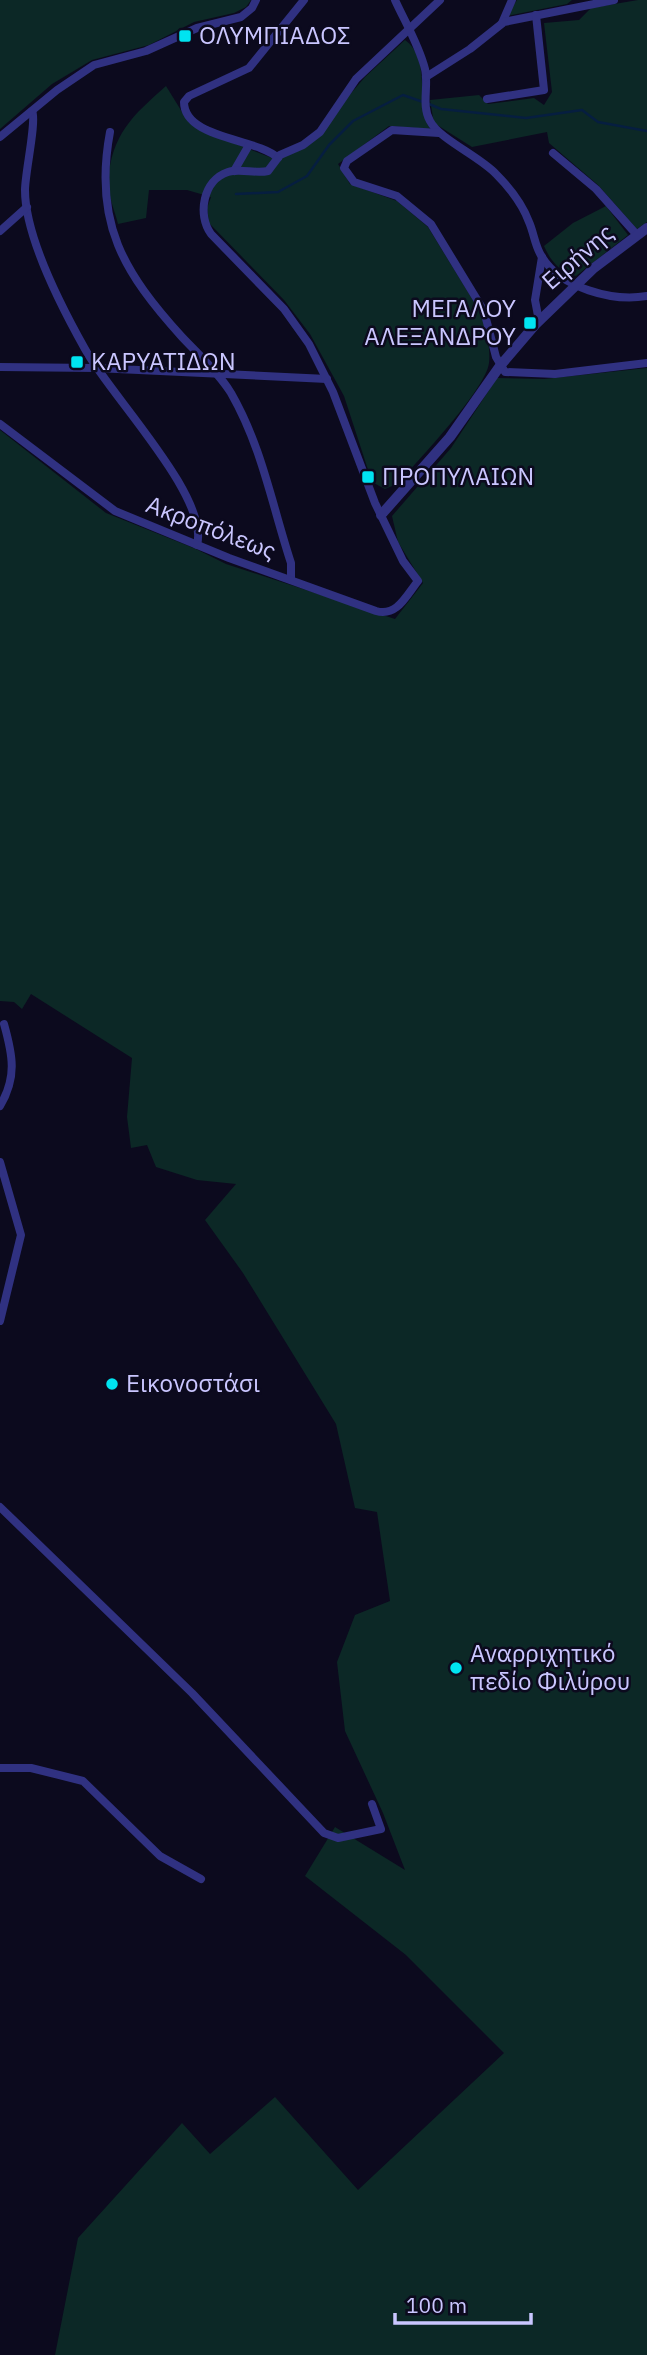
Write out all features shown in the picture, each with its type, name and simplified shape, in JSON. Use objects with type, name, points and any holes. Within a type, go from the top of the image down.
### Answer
[{"type":"street","points":[[0,137],[67,83],[100,62],[146,51],[197,27],[237,19],[249,12],[256,0]]},
{"type":"street","points":[[278,158],[199,125],[186,114],[184,102],[189,96],[245,71],[304,0]]},
{"type":"street","points":[[395,0],[426,77],[426,113],[439,133],[479,158],[510,190],[527,215],[542,257],[558,273],[576,284],[611,297],[647,296]]},
{"type":"street","points":[[380,516],[327,379],[296,324],[211,234],[202,218],[211,185],[226,173],[266,172],[274,167],[278,158],[317,134],[356,79],[440,0]]},
{"type":"street","points":[[502,23],[512,0]]},
{"type":"street","points":[[426,77],[470,49],[502,23],[582,3],[614,0]]},
{"type":"street","points":[[487,99],[544,90],[536,15]]},
{"type":"street","points":[[33,111],[35,120],[26,164],[27,207],[66,311],[96,368],[161,455],[186,497],[198,522],[197,545]]},
{"type":"street","points":[[439,133],[393,130],[347,161],[344,168],[357,183],[397,196],[431,224],[484,311],[500,366],[511,374],[555,374],[647,363]]},
{"type":"street","points":[[110,132],[104,172],[121,256],[141,290],[229,390],[256,443],[292,566],[290,579]]},
{"type":"street","points":[[234,172],[249,145]]},
{"type":"street","points":[[553,153],[596,189],[637,235]]},
{"type":"street","points":[[0,231],[27,207]]},
{"type":"street","name":"Ειρήνης","points":[[380,516],[450,437],[500,366],[539,321],[576,284],[647,228]]},
{"type":"street","points":[[539,321],[536,300],[542,257]]},
{"type":"street","points":[[0,367],[96,368],[327,379]]},
{"type":"street","name":"Ακροπόλεως","points":[[0,424],[111,509],[197,545],[385,613],[395,610],[418,582],[403,561],[380,516]]},
{"type":"street","points":[[0,1106],[11,1088],[14,1059],[4,1024]]},
{"type":"street","points":[[0,1162],[21,1235],[0,1321]]},
{"type":"street","points":[[0,1507],[192,1693],[324,1833],[338,1838],[381,1829],[372,1804]]},
{"type":"street","points":[[0,1768],[31,1768],[83,1781],[160,1856],[201,1879]]},
{"type":"green space","points":[[0,0],[251,0],[246,7],[234,13],[194,22],[149,45],[92,60],[52,84],[0,129]]},
{"type":"green space","points":[[517,0],[572,0],[567,4],[507,16]]},
{"type":"green space","points":[[647,0],[647,222],[637,229],[598,185],[549,143],[547,132],[472,147],[434,123],[430,100],[479,95],[488,104],[534,98],[544,105],[552,92],[544,23],[579,20],[591,8]]},
{"type":"green space","points":[[405,40],[418,58],[424,107],[430,129],[389,126],[338,164],[350,184],[397,201],[428,227],[479,310],[487,336],[489,363],[485,375],[464,407],[397,484],[385,489],[372,482],[344,396],[310,334],[284,300],[209,223],[207,208],[211,197],[187,190],[149,190],[146,218],[118,224],[108,181],[119,138],[143,107],[166,86],[187,120],[206,132],[272,158],[304,148],[365,77]]},
{"type":"green space","points":[[606,206],[628,235],[576,276],[560,269],[544,246],[573,223]]},
{"type":"green space","points":[[647,368],[647,2355],[55,2355],[78,2238],[182,2123],[210,2154],[275,2097],[358,2190],[504,2053],[406,1955],[305,1876],[335,1827],[405,1870],[383,1813],[345,1731],[337,1662],[355,1615],[390,1601],[377,1512],[355,1508],[336,1424],[243,1273],[205,1220],[236,1184],[197,1180],[156,1167],[147,1145],[131,1148],[127,1117],[132,1058],[31,994],[22,1009],[14,1002],[0,1001],[0,430],[106,513],[226,564],[395,619],[423,583],[398,542],[392,516],[451,448],[497,378],[544,379]]},
{"type":"waterway","points":[[236,194],[278,192],[307,176],[329,145],[353,121],[403,95],[423,102]]},
{"type":"waterway","points":[[429,104],[441,109],[526,118],[582,110],[598,122],[647,131]]},
{"type":"place","name":"ΟΛΥΜΠΙΑΔΟΣ","points":[[185,36]]},
{"type":"place","name":"ΜΕΓΑΛΟΥ ΑΛΕΞΑΝΔΡΟΥ","points":[[530,323]]},
{"type":"place","name":"ΚΑΡΥΑΤΙΔΩΝ","points":[[77,362]]},
{"type":"place","name":"ΠΡΟΠΥΛΑΙΩΝ","points":[[368,477]]},
{"type":"place","name":"Εικονοστάσι","points":[[112,1384]]},
{"type":"place","name":"Αναρριχητικό πεδίο Φιλύρου","points":[[456,1668]]}]
